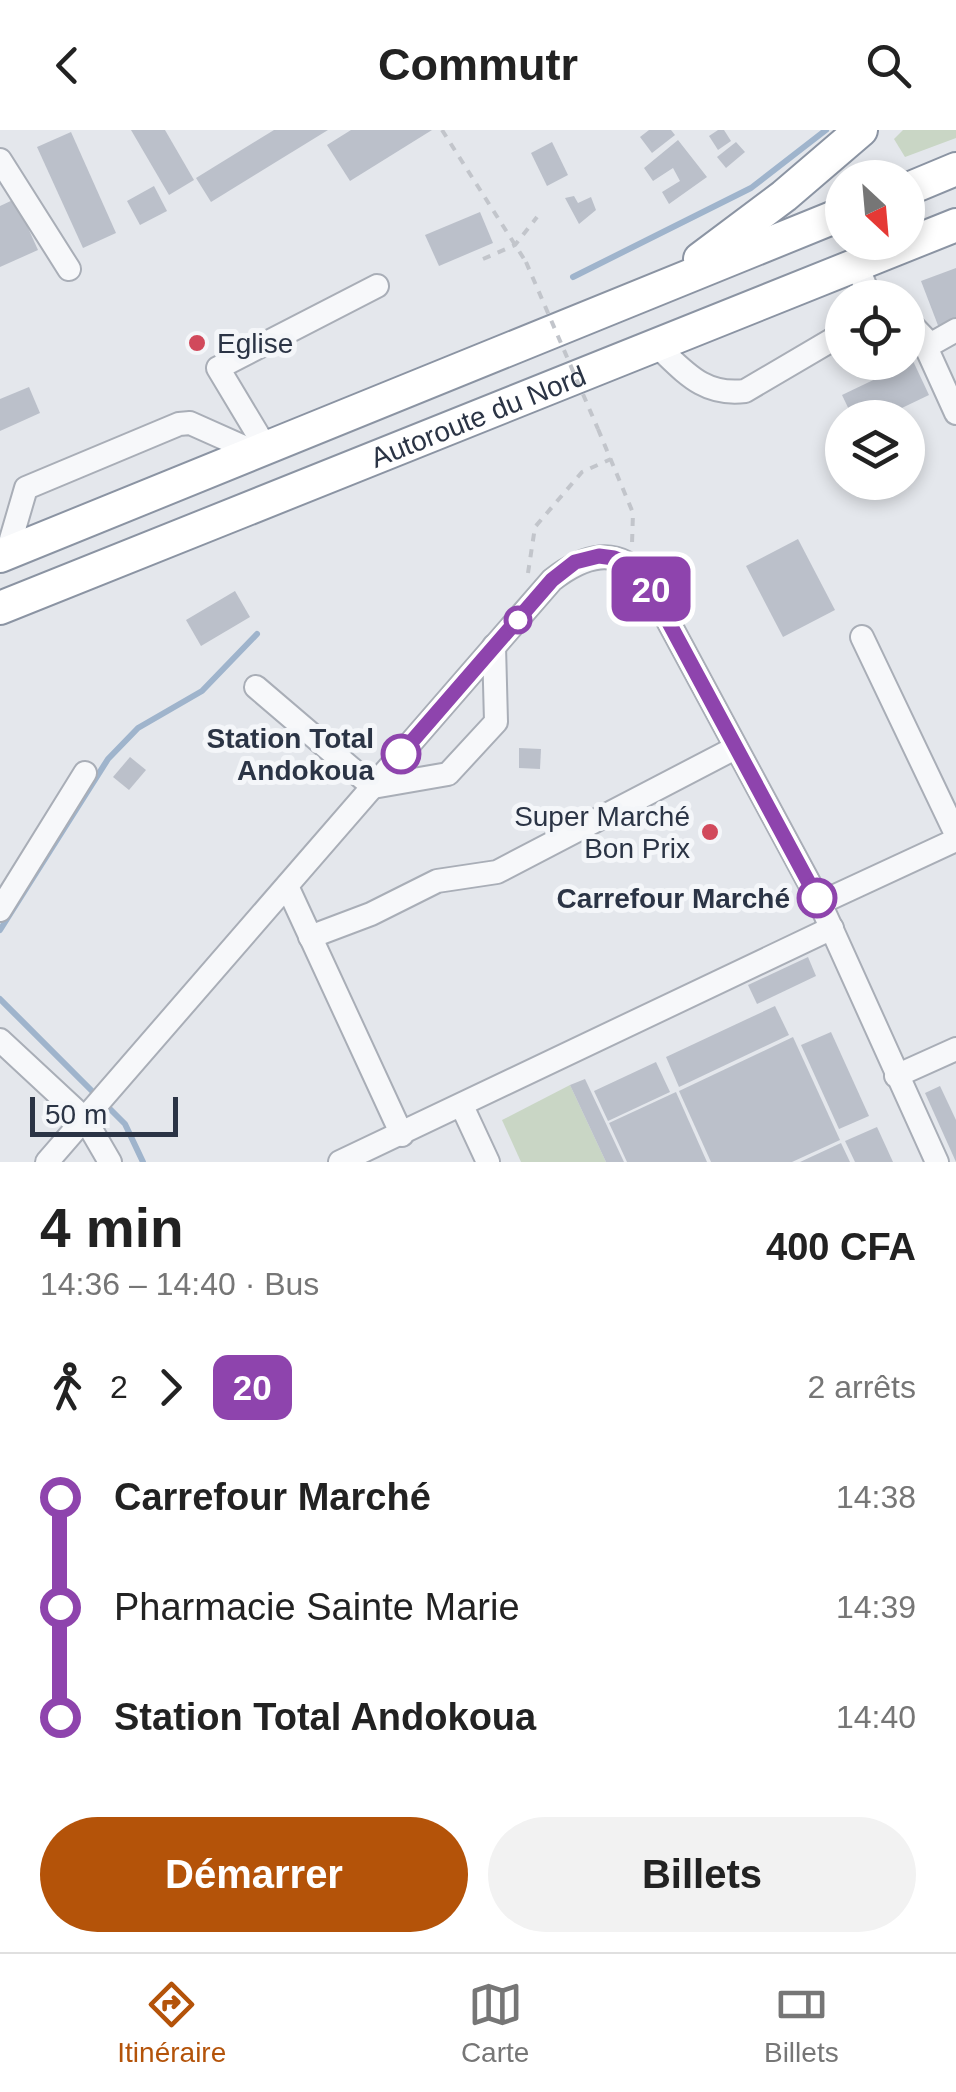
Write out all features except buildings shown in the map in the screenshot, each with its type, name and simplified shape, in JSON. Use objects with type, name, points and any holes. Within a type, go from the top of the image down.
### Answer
[{"type":"highway","points":[[664,286],[784,196],[861,130]]},
{"type":"highway","points":[[925,181],[956,169]]},
{"type":"highway","name":"Autoroute du Nord","points":[[4,554],[825,221]]},
{"type":"highway","name":"Autoroute du Nord","points":[[0,608],[956,225]]},
{"type":"street","points":[[0,160],[69,269]]},
{"type":"street","points":[[858,265],[863,280]]},
{"type":"street","points":[[260,450],[218,368],[377,286]]},
{"type":"street","points":[[929,343],[956,330]]},
{"type":"street","points":[[925,339],[929,343]]},
{"type":"street","points":[[929,343],[927,354],[956,413]]},
{"type":"street","points":[[656,345],[702,388],[728,393],[745,392],[825,344]]},
{"type":"street","points":[[4,554],[26,488],[179,424],[190,424],[260,450]]},
{"type":"street","points":[[47,1162],[552,580],[575,562],[599,556],[629,564],[646,580],[820,903],[938,1162]]},
{"type":"street","points":[[820,903],[956,838],[862,636]]},
{"type":"street","points":[[373,787],[448,774],[496,722],[494,646]]},
{"type":"street","points":[[256,687],[373,787]]},
{"type":"street","points":[[310,937],[371,914],[437,881],[498,872],[735,748]]},
{"type":"street","points":[[0,910],[86,774]]},
{"type":"street","points":[[287,886],[402,1135]]},
{"type":"street","points":[[340,1162],[832,928]]},
{"type":"street","points":[[0,1040],[85,1119],[110,1162]]},
{"type":"street","points":[[896,1076],[956,1049]]},
{"type":"street","points":[[462,1106],[488,1162]]},
{"type":"path","points":[[442,130],[526,262],[598,428],[633,512],[629,564]]},
{"type":"path","points":[[483,260],[515,244],[537,217]]},
{"type":"path","points":[[522,614],[535,527],[582,472],[611,459]]},
{"type":"green space","points":[[903,130],[956,130],[956,138],[905,157],[894,139]]},
{"type":"green space","points":[[570,1085],[606,1162],[521,1162],[502,1120]]},
{"type":"waterway","points":[[573,277],[751,188],[826,130]]},
{"type":"waterway","points":[[0,930],[108,759],[138,728],[202,691],[257,634]]},
{"type":"waterway","points":[[0,999],[97,1096]]},
{"type":"waterway","points":[[106,1105],[125,1124],[143,1162]]},
{"type":"bus line","name":"20","points":[[401,754],[552,580],[587,557],[614,558],[629,564],[646,580],[817,898]]},
{"type":"place","name":"Eglise","points":[[197,343]]},
{"type":"place","name":"Station Total Andokoua","points":[[401,754]]},
{"type":"place","name":"Super Marché Bon Prix","points":[[710,832]]},
{"type":"place","name":"Carrefour Marché","points":[[817,898]]}]
